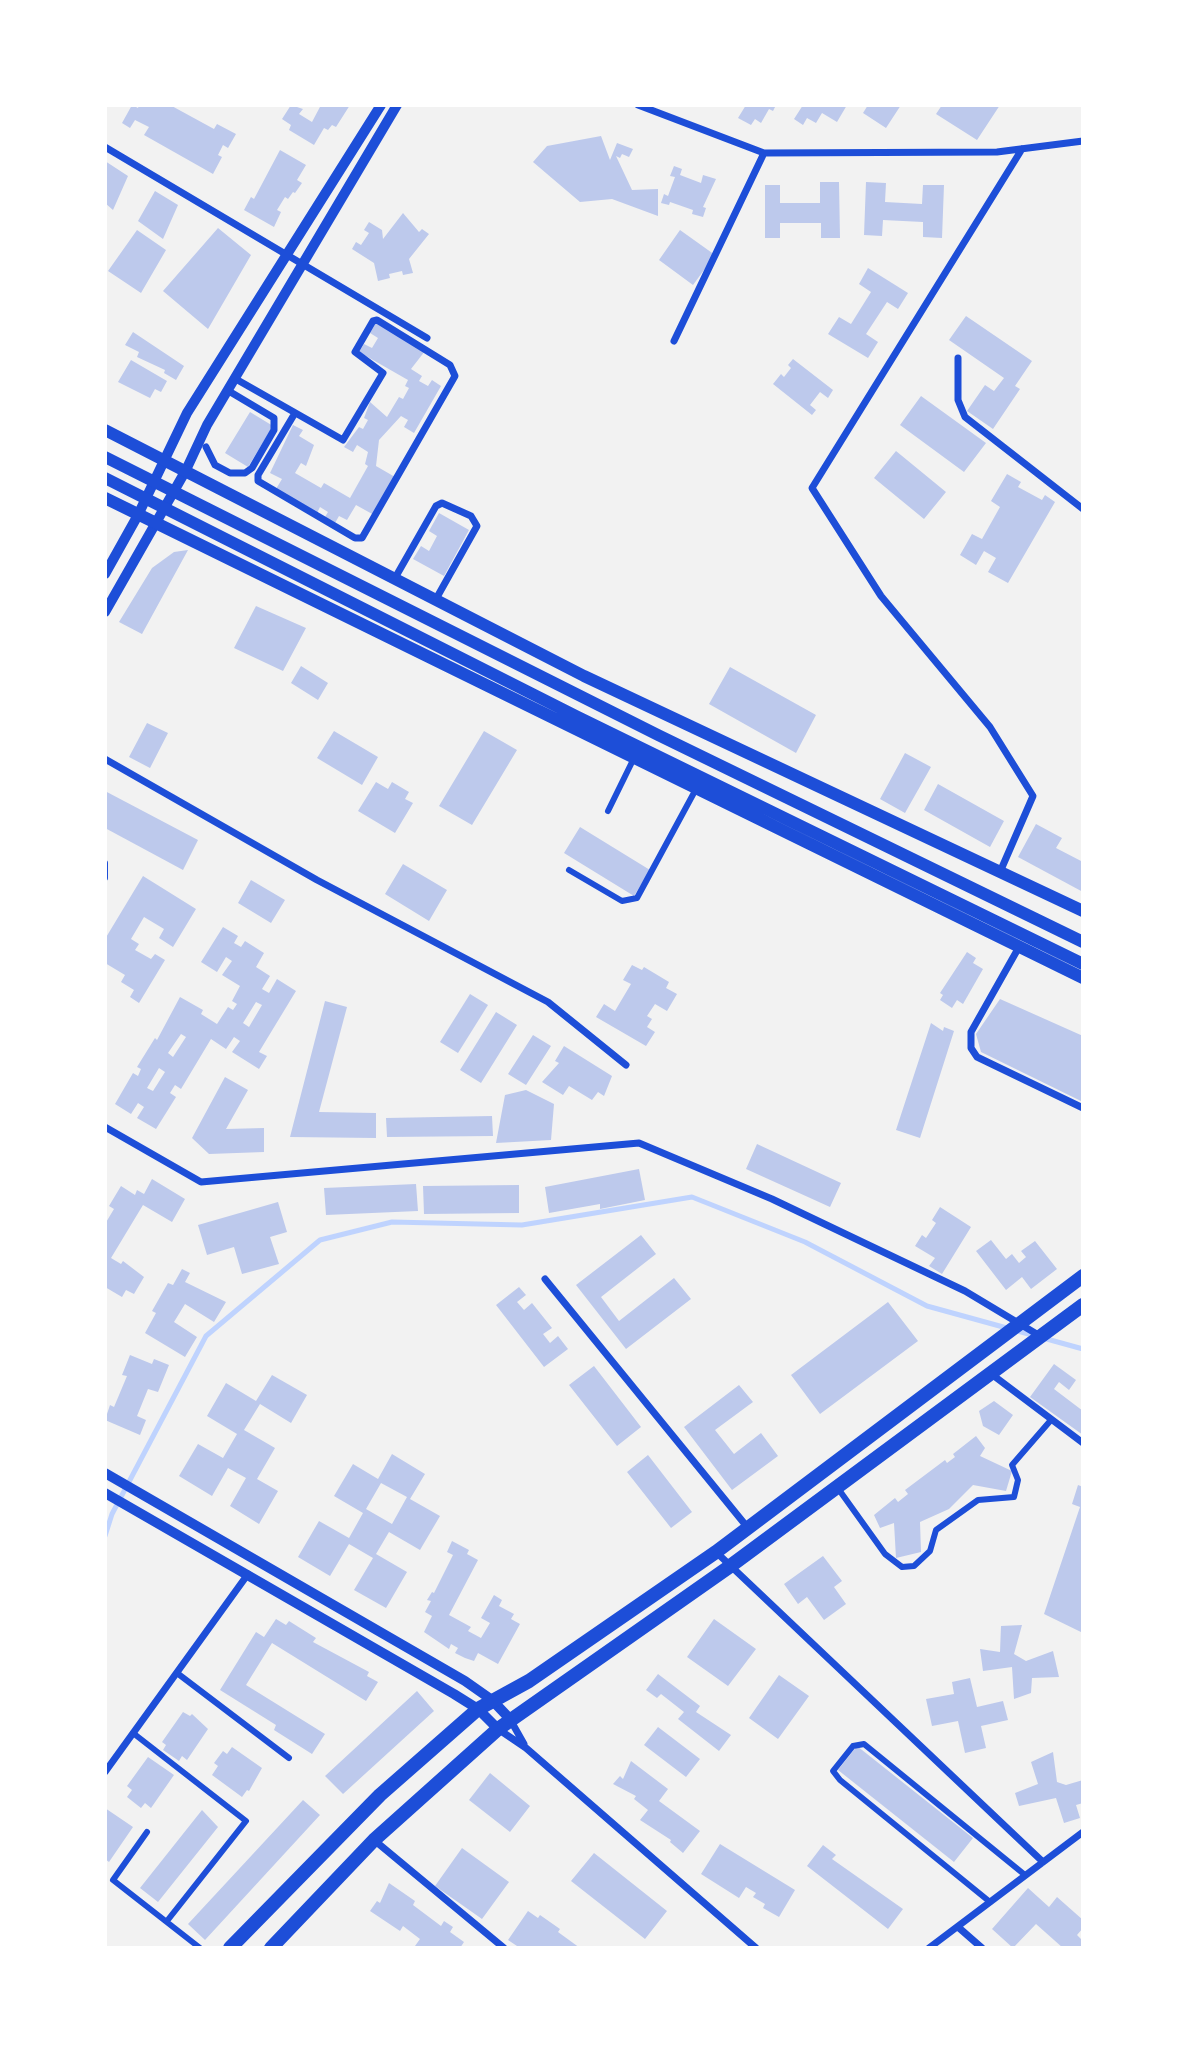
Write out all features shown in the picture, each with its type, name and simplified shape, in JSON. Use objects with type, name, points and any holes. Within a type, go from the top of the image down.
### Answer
[{"type":"main road","points":[[105,430],[584,676],[1083,911]]},
{"type":"main road","points":[[105,457],[658,735],[1083,942]]},
{"type":"main road","points":[[105,478],[576,716],[1083,964]]},
{"type":"main road","points":[[105,498],[1083,978]]},
{"type":"main road","points":[[230,1948],[380,1795],[478,1709],[529,1681],[716,1552],[1083,1276]]},
{"type":"main road","points":[[271,1948],[374,1840],[498,1728],[729,1567],[1083,1305]]},
{"type":"street","points":[[105,574],[138,515],[163,458],[187,413],[381,105]]},
{"type":"street","points":[[105,612],[157,524],[227,390],[397,105]]},
{"type":"street","points":[[638,105],[764,153],[997,152],[1083,141]]},
{"type":"street","points":[[105,147],[426,338]]},
{"type":"street","points":[[1000,872],[1033,796],[990,727],[881,596],[812,488],[1022,149]]},
{"type":"street","points":[[674,341],[764,153]]},
{"type":"street","points":[[234,378],[295,413],[342,440],[383,373],[355,352],[373,321],[377,320],[450,365],[456,376],[362,538],[355,538],[258,481],[258,475],[295,413]]},
{"type":"street","points":[[958,358],[958,400],[965,417],[1083,509]]},
{"type":"street","points":[[206,447],[215,465],[230,474],[245,473],[252,468],[274,430],[274,418],[227,390]]},
{"type":"street","points":[[395,578],[436,506],[442,503],[471,516],[477,526],[436,599]]},
{"type":"street","points":[[608,811],[634,758]]},
{"type":"street","points":[[105,759],[317,880],[548,1002],[626,1065]]},
{"type":"street","points":[[569,870],[622,901],[637,898],[696,789]]},
{"type":"street","points":[[105,863],[105,878]]},
{"type":"street","points":[[1019,947],[971,1032],[971,1048],[977,1057],[1083,1108]]},
{"type":"street","points":[[105,1127],[201,1182],[639,1143],[772,1199],[965,1291],[1036,1339]]},
{"type":"street","points":[[545,1279],[749,1528]]},
{"type":"street","points":[[990,1373],[1083,1443]]},
{"type":"street","points":[[836,1487],[885,1555],[902,1567],[914,1566],[930,1551],[936,1530],[978,1500],[1014,1497],[1018,1480],[1012,1465],[1051,1420]]},
{"type":"street","points":[[105,1473],[405,1645],[492,1700],[510,1719],[526,1748]]},
{"type":"street","points":[[108,1495],[249,1573],[478,1709],[756,1948]]},
{"type":"street","points":[[716,1552],[1043,1862]]},
{"type":"street","points":[[105,1772],[249,1573]]},
{"type":"street","points":[[177,1673],[289,1758]]},
{"type":"street","points":[[133,1733],[246,1821],[167,1922]]},
{"type":"street","points":[[990,1902],[840,1780],[833,1771],[853,1746],[864,1744],[1025,1875]]},
{"type":"street","points":[[148,1832],[113,1880],[200,1948]]},
{"type":"street","points":[[929,1948],[1083,1832]]},
{"type":"street","points":[[374,1840],[504,1948]]},
{"type":"street","points":[[958,1927],[982,1948]]},
{"type":"building","points":[[132,105],[138,108],[139,105],[170,105],[214,129],[217,124],[236,134],[228,148],[223,145],[218,155],[222,157],[213,174],[144,135],[149,127],[135,120],[130,128],[122,123]]},
{"type":"building","points":[[291,105],[303,109],[299,114],[312,122],[321,105],[350,105],[336,127],[332,125],[328,130],[324,128],[314,145],[289,130],[291,125],[282,119]]},
{"type":"building","points":[[746,105],[776,105],[773,111],[769,109],[761,123],[755,119],[751,125],[738,118]]},
{"type":"building","points":[[803,105],[847,105],[837,122],[822,113],[816,123],[807,118],[803,125],[794,119]]},
{"type":"building","points":[[868,105],[901,105],[886,128],[863,113]]},
{"type":"building","points":[[942,105],[1000,105],[977,140],[936,114]]},
{"type":"building","points":[[601,136],[610,160],[617,143],[633,149],[629,157],[622,154],[620,158],[616,156],[632,190],[658,189],[658,216],[612,199],[580,202],[533,162],[547,146]]},
{"type":"building","points":[[280,150],[306,165],[297,180],[302,183],[288,199],[285,197],[277,210],[281,212],[274,227],[244,210],[251,197],[254,199]]},
{"type":"building","points":[[105,161],[128,176],[113,210],[105,203]]},
{"type":"building","points":[[674,166],[682,169],[680,175],[701,183],[703,175],[716,179],[703,207],[706,208],[703,217],[692,214],[693,210],[670,202],[669,205],[661,203],[664,194],[668,196],[675,177],[670,176]]},
{"type":"building","points":[[820,182],[839,182],[840,238],[821,238],[821,223],[780,223],[780,238],[765,238],[765,185],[780,185],[780,203],[820,203]]},
{"type":"building","points":[[866,182],[886,183],[885,202],[922,204],[923,185],[944,185],[942,238],[923,237],[923,222],[883,220],[882,236],[864,235]]},
{"type":"building","points":[[155,191],[178,205],[163,239],[138,221]]},
{"type":"building","points":[[403,213],[419,232],[422,229],[429,234],[409,259],[413,273],[403,275],[402,271],[389,274],[390,278],[378,281],[374,263],[352,249],[356,242],[361,245],[369,233],[364,230],[369,222],[382,230],[383,239]]},
{"type":"building","points":[[218,228],[251,255],[208,329],[163,291]]},
{"type":"building","points":[[137,230],[166,250],[141,293],[108,271]]},
{"type":"building","points":[[680,230],[715,255],[693,285],[659,260]]},
{"type":"building","points":[[868,268],[908,293],[898,309],[887,302],[866,334],[878,342],[868,358],[828,334],[839,317],[851,324],[871,292],[859,284]]},
{"type":"building","points":[[966,316],[1032,361],[1015,386],[1020,389],[993,429],[967,411],[985,385],[994,391],[1004,378],[949,340]]},
{"type":"building","points":[[376,323],[425,351],[411,369],[422,376],[419,381],[428,386],[432,380],[441,386],[414,433],[404,427],[408,420],[401,416],[379,440],[376,466],[395,477],[374,515],[356,505],[347,520],[339,516],[335,523],[325,517],[328,512],[320,507],[317,513],[276,489],[282,479],[270,473],[293,425],[303,430],[299,436],[314,445],[306,466],[301,463],[295,473],[321,488],[324,483],[350,498],[368,466],[365,464],[368,452],[357,445],[353,452],[344,447],[359,427],[363,429],[368,420],[364,418],[370,402],[387,417],[399,397],[403,399],[409,388],[405,386],[408,380],[359,352],[364,344],[372,348],[378,338],[370,333]]},
{"type":"building","points":[[133,332],[184,366],[176,380],[164,373],[165,370],[137,357],[139,352],[125,345]]},
{"type":"building","points":[[793,359],[833,390],[828,398],[820,392],[810,405],[816,410],[812,415],[773,384],[781,374],[784,377],[791,368],[788,365]]},
{"type":"building","points":[[131,360],[167,381],[161,392],[155,389],[150,398],[118,382]]},
{"type":"building","points":[[921,396],[986,443],[964,472],[900,425]]},
{"type":"building","points":[[250,412],[273,426],[248,467],[225,453]]},
{"type":"building","points":[[896,451],[946,492],[924,519],[874,478]]},
{"type":"building","points":[[1007,474],[1021,482],[1018,487],[1042,500],[1045,495],[1055,502],[1008,583],[988,572],[996,558],[984,551],[976,565],[960,555],[972,534],[982,539],[1000,507],[991,501]]},
{"type":"building","points":[[439,513],[469,530],[444,576],[413,559],[421,546],[429,551],[437,536],[429,531]]},
{"type":"building","points":[[188,550],[142,634],[119,622],[152,568],[174,552]]},
{"type":"building","points":[[256,606],[306,628],[283,671],[234,648]]},
{"type":"building","points":[[301,666],[328,683],[318,700],[291,683]]},
{"type":"building","points":[[730,667],[816,715],[796,753],[709,704]]},
{"type":"building","points":[[147,723],[168,733],[150,768],[129,757]]},
{"type":"building","points":[[334,731],[378,757],[362,785],[317,758]]},
{"type":"building","points":[[484,731],[517,750],[472,825],[439,806]]},
{"type":"building","points":[[905,753],[931,767],[905,813],[880,799]]},
{"type":"building","points":[[376,782],[388,789],[392,782],[409,792],[405,799],[413,803],[395,833],[358,811]]},
{"type":"building","points":[[938,784],[1004,821],[990,847],[924,810]]},
{"type":"building","points":[[105,791],[198,840],[183,870],[105,828]]},
{"type":"building","points":[[1036,824],[1062,838],[1056,848],[1083,862],[1083,892],[1018,857]]},
{"type":"building","points":[[580,827],[650,870],[634,896],[564,853]]},
{"type":"building","points":[[403,864],[447,890],[429,921],[385,894]]},
{"type":"building","points":[[143,876],[196,909],[173,947],[159,938],[164,929],[144,917],[131,939],[139,944],[135,950],[151,959],[155,954],[165,960],[139,1003],[130,997],[134,990],[121,982],[125,975],[105,963],[105,939]]},
{"type":"building","points":[[251,880],[285,900],[271,923],[238,903]]},
{"type":"building","points":[[223,927],[238,936],[234,943],[241,947],[245,941],[264,953],[256,967],[270,976],[262,989],[269,993],[277,979],[296,991],[259,1052],[267,1056],[259,1069],[232,1052],[240,1041],[234,1037],[226,1049],[211,1039],[181,1089],[175,1085],[170,1093],[176,1097],[156,1129],[137,1118],[144,1107],[138,1103],[131,1114],[115,1104],[133,1073],[138,1076],[141,1069],[137,1067],[155,1038],[157,1040],[180,997],[203,1010],[201,1014],[217,1024],[228,1007],[233,1010],[237,1004],[232,1001],[240,986],[222,975],[232,961],[226,957],[217,972],[201,962]],"holes":[[[256,1002],[262,1005],[249,1027],[243,1023]],[[181,1034],[186,1037],[173,1057],[168,1053]],[[159,1068],[165,1072],[153,1091],[147,1088]]]},
{"type":"building","points":[[967,952],[976,958],[973,963],[983,969],[963,1004],[957,1000],[952,1008],[940,1000],[943,995],[940,993]]},
{"type":"building","points":[[632,965],[642,970],[644,967],[669,982],[666,988],[677,994],[667,1011],[655,1004],[647,1016],[652,1019],[647,1027],[655,1032],[646,1046],[596,1017],[604,1004],[615,1011],[631,984],[623,980]]},
{"type":"building","points":[[470,994],[488,1005],[458,1053],[440,1042]]},
{"type":"building","points":[[1000,999],[1083,1036],[1083,1102],[981,1052],[976,1034]]},
{"type":"building","points":[[325,1001],[347,1007],[319,1112],[376,1113],[376,1138],[290,1137]]},
{"type":"building","points":[[496,1012],[517,1025],[481,1083],[460,1070]]},
{"type":"building","points":[[931,1023],[943,1031],[944,1027],[954,1031],[920,1138],[896,1130]]},
{"type":"building","points":[[533,1035],[551,1046],[526,1085],[508,1074]]},
{"type":"building","points":[[564,1046],[612,1076],[604,1096],[598,1092],[592,1100],[569,1086],[563,1095],[542,1082],[559,1063],[555,1061]]},
{"type":"building","points":[[225,1077],[248,1090],[226,1129],[264,1128],[264,1152],[209,1154],[192,1138]]},
{"type":"building","points":[[526,1090],[554,1104],[551,1140],[496,1143],[505,1095]]},
{"type":"building","points":[[492,1116],[493,1136],[387,1137],[386,1118]]},
{"type":"building","points":[[757,1144],[841,1183],[830,1207],[746,1169]]},
{"type":"building","points":[[639,1169],[645,1200],[600,1209],[600,1204],[549,1213],[545,1187]]},
{"type":"building","points":[[152,1179],[185,1199],[172,1222],[143,1205],[111,1258],[121,1264],[123,1261],[144,1277],[134,1294],[126,1290],[122,1297],[105,1287],[105,1224],[114,1209],[109,1206],[121,1186],[135,1195],[137,1190],[144,1194]]},
{"type":"building","points":[[416,1184],[418,1211],[326,1215],[324,1188]]},
{"type":"building","points":[[519,1185],[519,1213],[424,1214],[423,1186]]},
{"type":"building","points":[[278,1202],[287,1232],[270,1237],[279,1264],[242,1274],[234,1247],[207,1255],[198,1225]]},
{"type":"building","points":[[940,1207],[971,1227],[942,1274],[929,1266],[935,1258],[915,1246],[922,1235],[926,1238],[936,1223],[932,1220]]},
{"type":"building","points":[[641,1235],[656,1254],[601,1297],[619,1321],[674,1278],[691,1299],[626,1349],[576,1285]]},
{"type":"building","points":[[991,1240],[1006,1259],[1012,1254],[1019,1263],[1026,1257],[1021,1251],[1035,1241],[1057,1269],[1031,1289],[1022,1277],[1006,1290],[976,1251]]},
{"type":"building","points":[[182,1269],[190,1273],[185,1282],[226,1302],[214,1322],[185,1304],[174,1322],[197,1337],[185,1357],[145,1333],[156,1313],[152,1311],[168,1283],[173,1285]]},
{"type":"building","points":[[519,1287],[526,1295],[517,1302],[524,1310],[532,1303],[552,1328],[543,1334],[550,1343],[558,1336],[568,1349],[544,1367],[496,1305]]},
{"type":"building","points":[[888,1302],[918,1341],[820,1414],[791,1375]]},
{"type":"building","points":[[130,1355],[152,1364],[154,1359],[169,1365],[158,1392],[148,1389],[137,1416],[146,1420],[140,1435],[105,1420],[110,1405],[114,1407],[127,1376],[122,1375]]},
{"type":"building","points":[[1054,1364],[1076,1380],[1069,1390],[1059,1382],[1054,1389],[1083,1411],[1083,1435],[1030,1397]]},
{"type":"building","points":[[594,1366],[641,1427],[617,1446],[569,1385]]},
{"type":"building","points":[[272,1375],[307,1395],[291,1423],[260,1404],[244,1430],[275,1448],[257,1479],[278,1491],[259,1524],[230,1506],[246,1478],[228,1468],[212,1496],[179,1476],[198,1444],[223,1458],[237,1434],[207,1416],[226,1383],[256,1401]]},
{"type":"building","points":[[739,1385],[753,1402],[715,1430],[734,1454],[761,1433],[778,1456],[732,1490],[684,1427]]},
{"type":"building","points":[[994,1401],[1013,1415],[999,1435],[983,1426],[979,1411]]},
{"type":"building","points":[[976,1436],[985,1448],[980,1456],[1012,1471],[1006,1491],[973,1485],[949,1509],[920,1522],[921,1552],[896,1558],[894,1523],[880,1528],[874,1515],[895,1498],[898,1502],[908,1494],[905,1490],[945,1460],[947,1463],[955,1457],[953,1454]]},
{"type":"building","points":[[392,1454],[425,1474],[410,1499],[440,1516],[420,1550],[389,1532],[376,1554],[407,1572],[386,1608],[354,1590],[373,1558],[349,1544],[330,1576],[298,1557],[319,1521],[349,1538],[363,1513],[334,1496],[353,1464],[378,1479]],"holes":[[[381,1483],[407,1497],[392,1524],[366,1509]]]},
{"type":"building","points":[[648,1455],[692,1512],[671,1528],[627,1472]]},
{"type":"building","points":[[1078,1485],[1083,1487],[1083,1633],[1044,1614],[1080,1507],[1072,1504]]},
{"type":"building","points":[[452,1541],[469,1550],[467,1554],[478,1560],[449,1615],[471,1627],[468,1631],[481,1638],[490,1623],[481,1618],[494,1595],[502,1600],[499,1606],[514,1614],[511,1619],[520,1624],[498,1664],[478,1653],[474,1661],[465,1658],[455,1653],[458,1648],[451,1644],[449,1649],[424,1632],[432,1616],[425,1612],[431,1601],[427,1600],[432,1592],[434,1593],[453,1555],[447,1552]]},
{"type":"building","points":[[823,1556],[842,1581],[834,1587],[846,1604],[824,1620],[807,1597],[798,1604],[784,1584]]},
{"type":"building","points":[[276,1619],[286,1625],[289,1621],[316,1638],[313,1642],[369,1672],[367,1676],[378,1682],[366,1701],[272,1643],[246,1685],[325,1734],[312,1754],[274,1730],[276,1725],[220,1690],[256,1632],[264,1637]]},
{"type":"building","points":[[714,1619],[756,1649],[728,1686],[687,1657]]},
{"type":"building","points":[[1022,1625],[1014,1654],[1026,1661],[1053,1651],[1059,1677],[1032,1678],[1031,1693],[1014,1699],[1012,1667],[983,1671],[980,1649],[1000,1652],[1001,1626]]},
{"type":"building","points":[[658,1674],[700,1706],[696,1712],[731,1735],[719,1751],[678,1719],[684,1712],[661,1694],[657,1698],[646,1690]]},
{"type":"building","points":[[779,1675],[809,1696],[778,1739],[749,1718]]},
{"type":"building","points":[[970,1678],[977,1707],[1003,1701],[1008,1720],[981,1726],[986,1748],[965,1753],[958,1721],[932,1726],[926,1699],[954,1694],[952,1682]]},
{"type":"building","points":[[417,1691],[434,1711],[343,1794],[325,1776]]},
{"type":"building","points":[[183,1712],[190,1716],[192,1714],[208,1729],[187,1760],[182,1756],[179,1761],[163,1750],[166,1745],[162,1742]]},
{"type":"building","points":[[658,1727],[700,1759],[686,1777],[644,1745]]},
{"type":"building","points":[[857,1746],[973,1838],[954,1862],[838,1770]]},
{"type":"building","points":[[232,1747],[262,1768],[249,1791],[242,1797],[212,1775],[218,1766],[214,1763],[223,1751],[227,1754]]},
{"type":"building","points":[[1053,1752],[1057,1782],[1066,1785],[1083,1780],[1083,1803],[1076,1805],[1080,1818],[1064,1823],[1056,1798],[1019,1806],[1015,1793],[1038,1784],[1031,1762]]},
{"type":"building","points":[[148,1757],[174,1775],[151,1808],[145,1803],[141,1808],[127,1797],[132,1790],[127,1786]]},
{"type":"building","points":[[631,1761],[668,1789],[659,1801],[700,1831],[683,1853],[671,1840],[640,1820],[648,1810],[634,1799],[636,1796],[613,1784],[620,1776],[623,1779]]},
{"type":"building","points":[[490,1773],[530,1806],[510,1832],[469,1800]]},
{"type":"building","points":[[303,1800],[320,1815],[205,1940],[188,1924]]},
{"type":"building","points":[[105,1808],[133,1827],[109,1862],[105,1859]]},
{"type":"building","points":[[202,1810],[218,1827],[158,1902],[140,1888]]},
{"type":"building","points":[[720,1844],[795,1890],[779,1917],[763,1908],[765,1904],[753,1897],[756,1893],[746,1887],[739,1898],[701,1874]]},
{"type":"building","points":[[823,1845],[836,1855],[832,1859],[903,1909],[888,1929],[807,1866]]},
{"type":"building","points":[[462,1848],[509,1882],[482,1919],[435,1886]]},
{"type":"building","points":[[594,1853],[667,1911],[645,1939],[571,1881]]},
{"type":"building","points":[[389,1883],[415,1901],[413,1905],[441,1926],[444,1921],[453,1927],[450,1932],[464,1942],[460,1948],[418,1948],[415,1946],[420,1939],[403,1926],[400,1931],[370,1911],[377,1901],[380,1903]]},
{"type":"building","points":[[1028,1888],[1049,1907],[1057,1897],[1083,1920],[1083,1928],[1077,1935],[1083,1941],[1083,1948],[1063,1948],[1036,1924],[1013,1948],[992,1929]]},
{"type":"building","points":[[528,1911],[538,1918],[540,1915],[560,1929],[558,1932],[580,1948],[520,1948],[508,1940]]},
{"type":"waterway","points":[[105,1536],[112,1514],[206,1336],[320,1240],[392,1222],[522,1225],[692,1197],[805,1242],[927,1306],[1083,1349]]}]
